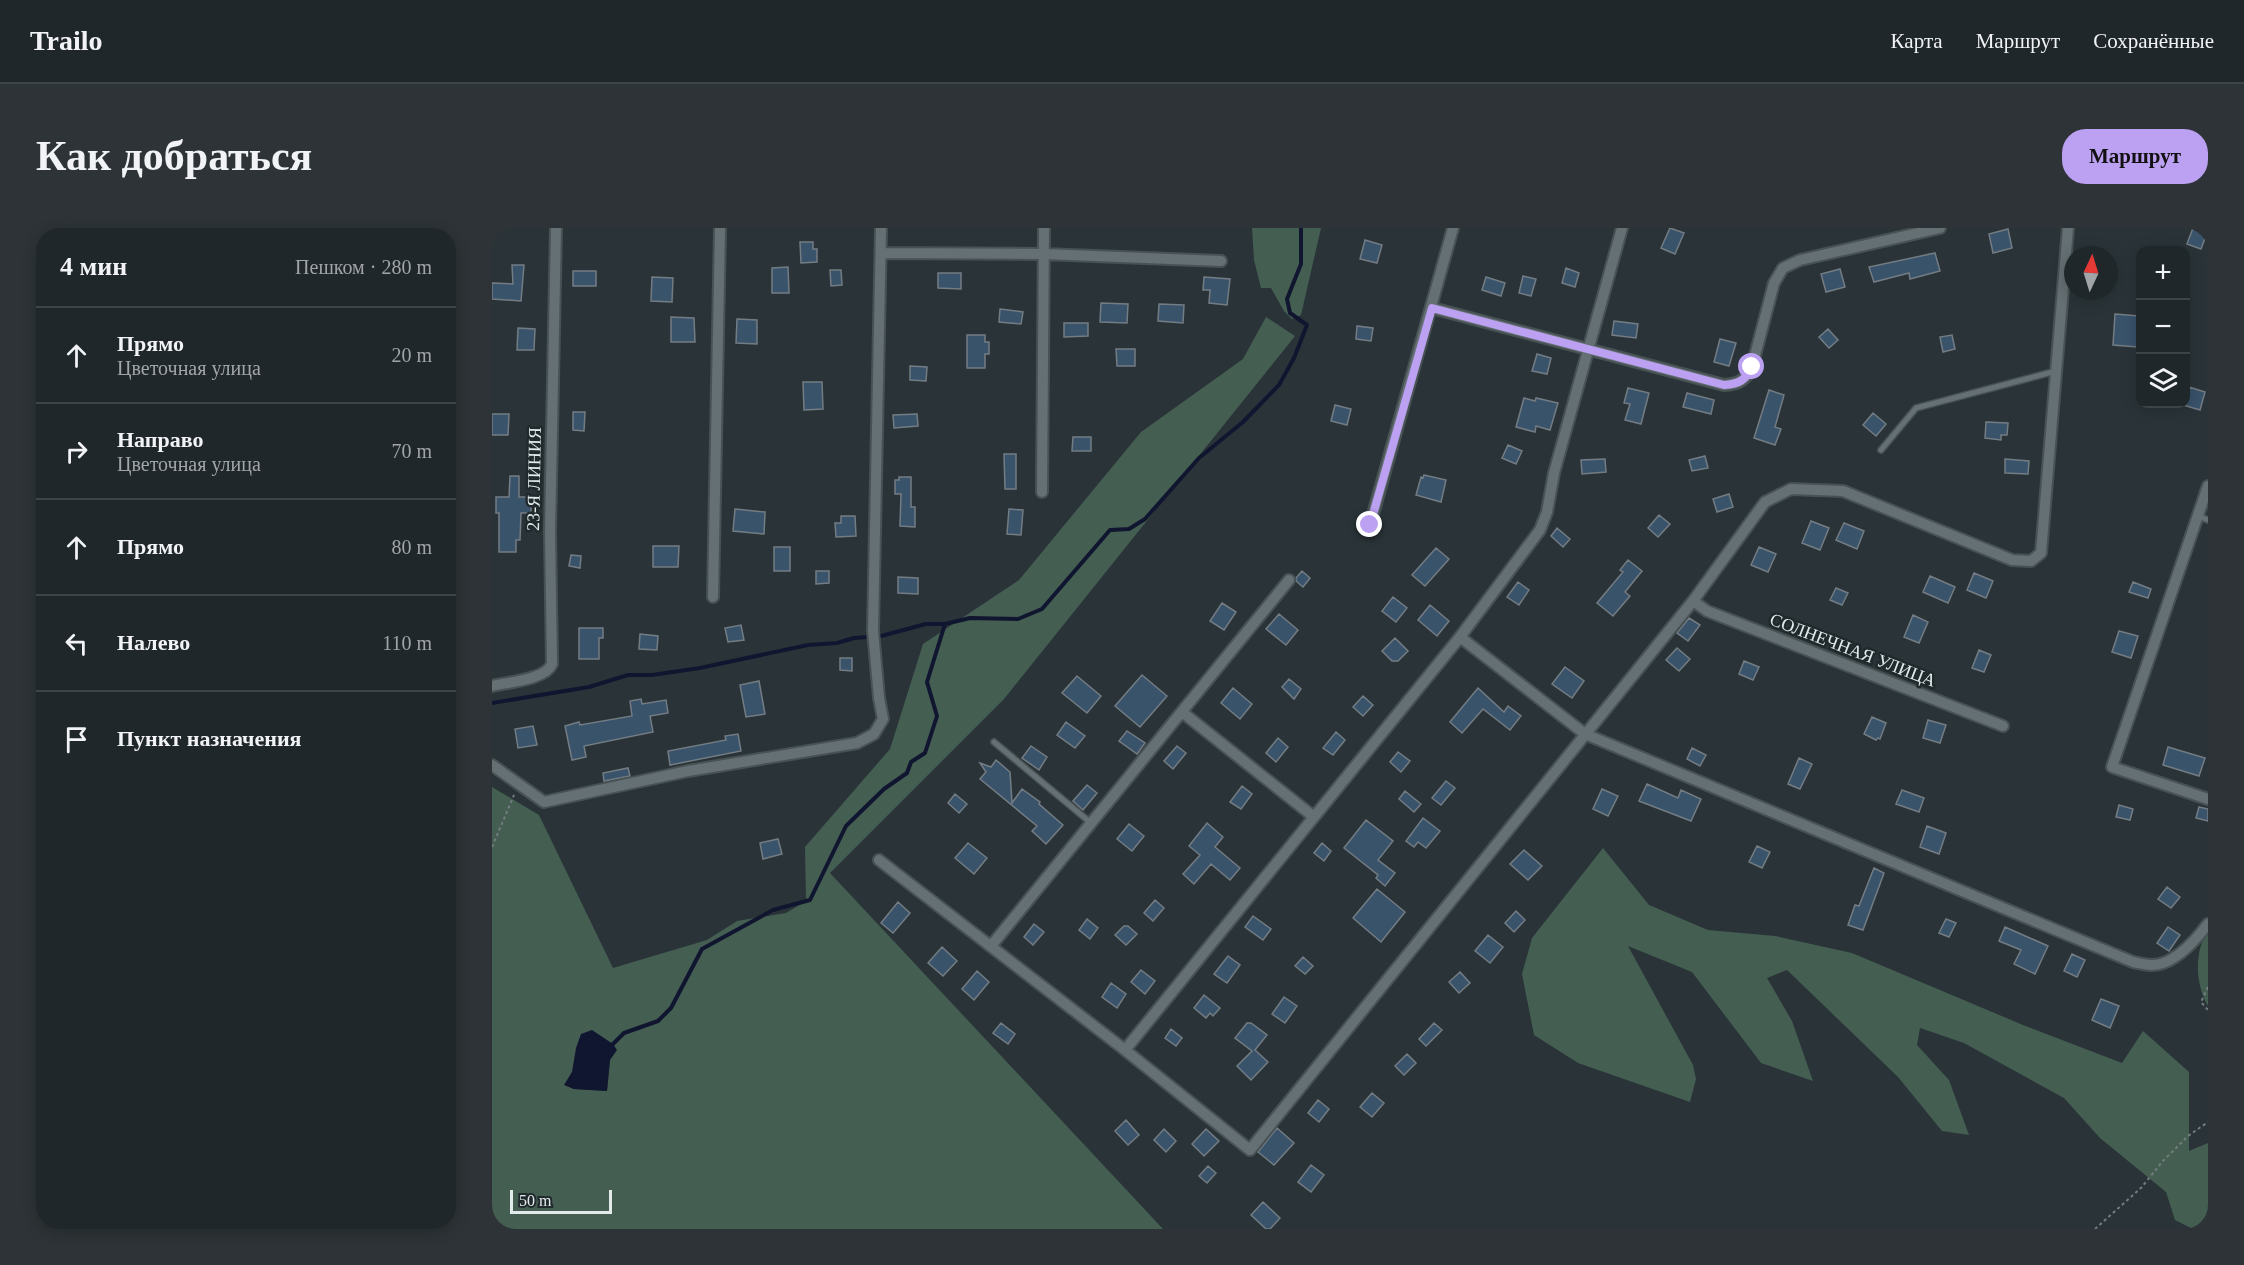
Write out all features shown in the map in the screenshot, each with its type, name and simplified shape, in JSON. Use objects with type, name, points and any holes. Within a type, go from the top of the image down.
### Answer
[{"type":"street","name":"23-Я ЛИНИЯ","points":[[492,686],[541,675],[549,670],[552,664],[550,532],[556,228]]},
{"type":"street","points":[[713,597],[720,228]]},
{"type":"street","points":[[492,765],[544,802],[688,771],[857,742],[874,735],[883,720],[873,646],[881,228]]},
{"type":"street","points":[[1042,492],[1044,228]]},
{"type":"street","points":[[1370,525],[1453,228]]},
{"type":"street","points":[[1125,1050],[1460,637],[1540,530],[1547,512],[1554,473],[1622,228]]},
{"type":"street","points":[[1432,308],[1724,385],[1736,384],[1747,377],[1752,367],[1774,284],[1784,268],[1800,260],[1940,228]]},
{"type":"street","points":[[879,860],[1125,1050],[1250,1150],[1693,601],[1765,502],[1791,489],[1843,491],[2012,560],[2031,561],[2041,553],[2068,228]]},
{"type":"street","points":[[882,254],[1044,254],[1221,261]]},
{"type":"street","points":[[2208,486],[2203,518],[2112,767],[2208,799]]},
{"type":"street","points":[[990,946],[1289,580]]},
{"type":"street","name":"СОЛНЕЧНАЯ УЛИЦА","points":[[1693,601],[1707,611],[2003,726]]},
{"type":"street","points":[[1460,637],[1585,734],[2133,962],[2152,965],[2163,963],[2191,946],[2208,924]]},
{"type":"street","points":[[1182,712],[1314,817]]},
{"type":"lane","points":[[1881,450],[1916,408],[2056,371]]},
{"type":"lane","points":[[994,742],[1091,823]]},
{"type":"path","points":[[492,847],[519,784]]},
{"type":"path","points":[[2208,987],[2201,1002],[2208,1010]]},
{"type":"path","points":[[2095,1229],[2141,1188],[2162,1162],[2188,1137],[2208,1122]]},
{"type":"green space","points":[[1252,228],[1321,228],[1301,315],[1292,319],[1284,311],[1271,288],[1261,288],[1254,260]]},
{"type":"green space","points":[[1266,317],[1295,336],[1004,699],[830,873],[1163,1229],[492,1229],[492,787],[539,815],[613,968],[707,940],[737,921],[786,913],[806,901],[805,847],[890,749],[923,644],[1019,580],[1141,432],[1243,359]],"holes":[[[610,1060],[607,1091],[574,1089],[565,1085],[572,1072]]]},
{"type":"green space","points":[[1603,848],[1649,905],[1708,930],[1775,936],[1852,953],[2023,1025],[2122,1063],[2143,1031],[2189,1072],[2189,1151],[2208,1143],[2208,1229],[2193,1229],[2175,1220],[2166,1192],[2100,1138],[2064,1098],[1964,1043],[1920,1028],[1917,1045],[1949,1080],[1969,1135],[1942,1131],[1898,1077],[1787,970],[1767,978],[1792,1021],[1813,1081],[1761,1063],[1692,972],[1628,946],[1693,1065],[1696,1079],[1690,1102],[1578,1063],[1534,1035],[1522,974],[1532,938]]},
{"type":"green space","points":[[2208,930],[2208,1006],[2201,988],[2198,958]]},
{"type":"water","points":[[592,1030],[613,1044],[617,1050],[610,1060],[607,1091],[574,1089],[564,1085],[572,1072],[581,1034]]},
{"type":"building","points":[[1670,228],[1684,233],[1675,254],[1661,248]]},
{"type":"building","points":[[2193,228],[2207,233],[2201,249],[2187,244]]},
{"type":"building","points":[[2008,229],[2012,248],[1993,253],[1989,234]]},
{"type":"building","points":[[1365,240],[1382,245],[1377,263],[1360,259]]},
{"type":"building","points":[[800,242],[813,242],[813,249],[817,249],[817,262],[801,263]]},
{"type":"building","points":[[1935,253],[1940,271],[1910,279],[1909,273],[1874,282],[1869,267]]},
{"type":"building","points":[[512,265],[524,265],[521,301],[492,299],[492,283],[513,284]]},
{"type":"building","points":[[788,267],[789,293],[772,293],[772,268]]},
{"type":"building","points":[[1566,268],[1579,273],[1575,287],[1562,283]]},
{"type":"building","points":[[1840,269],[1845,287],[1826,292],[1821,274]]},
{"type":"building","points":[[830,270],[841,270],[842,285],[831,286]]},
{"type":"building","points":[[573,271],[596,271],[596,286],[573,286]]},
{"type":"building","points":[[938,273],[961,273],[961,289],[938,288]]},
{"type":"building","points":[[1523,276],[1536,279],[1531,296],[1519,293]]},
{"type":"building","points":[[652,277],[673,278],[672,302],[651,301]]},
{"type":"building","points":[[1204,277],[1230,279],[1227,305],[1209,303],[1210,290],[1203,290]]},
{"type":"building","points":[[1486,277],[1505,283],[1501,296],[1482,290]]},
{"type":"building","points":[[1101,303],[1128,304],[1127,323],[1100,322]]},
{"type":"building","points":[[1159,304],[1184,305],[1183,323],[1158,321]]},
{"type":"building","points":[[1000,309],[1023,312],[1021,324],[999,322]]},
{"type":"building","points":[[2115,314],[2136,316],[2136,347],[2113,345]]},
{"type":"building","points":[[671,317],[694,318],[695,342],[671,342]]},
{"type":"building","points":[[737,319],[757,320],[757,344],[736,343]]},
{"type":"building","points":[[1614,321],[1638,324],[1636,338],[1612,335]]},
{"type":"building","points":[[1064,323],[1088,323],[1088,336],[1064,337]]},
{"type":"building","points":[[1357,326],[1373,328],[1371,341],[1356,339]]},
{"type":"building","points":[[518,328],[535,329],[534,350],[517,350]]},
{"type":"building","points":[[1828,329],[1838,340],[1829,348],[1819,337]]},
{"type":"building","points":[[967,335],[985,335],[985,342],[989,342],[989,354],[985,354],[985,368],[967,368]]},
{"type":"building","points":[[1952,335],[1955,349],[1943,352],[1940,337]]},
{"type":"building","points":[[1720,339],[1736,343],[1729,366],[1714,362]]},
{"type":"building","points":[[1116,349],[1135,349],[1135,366],[1117,366]]},
{"type":"building","points":[[1537,354],[1551,358],[1547,374],[1532,371]]},
{"type":"building","points":[[910,366],[927,367],[926,381],[910,380]]},
{"type":"building","points":[[803,382],[822,382],[823,409],[804,410]]},
{"type":"building","points":[[2190,387],[2205,392],[2200,410],[2190,407]]},
{"type":"building","points":[[1628,388],[1649,393],[1641,424],[1625,420],[1630,404],[1624,403]]},
{"type":"building","points":[[1769,390],[1784,395],[1775,427],[1781,429],[1775,445],[1754,438]]},
{"type":"building","points":[[1687,393],[1714,400],[1711,414],[1683,407]]},
{"type":"building","points":[[1524,398],[1558,403],[1550,430],[1536,426],[1535,432],[1516,427]]},
{"type":"building","points":[[1335,405],[1351,409],[1347,425],[1331,421]]},
{"type":"building","points":[[573,412],[585,412],[584,431],[573,430]]},
{"type":"building","points":[[1873,413],[1886,424],[1876,436],[1863,425]]},
{"type":"building","points":[[492,414],[509,414],[508,435],[492,435]]},
{"type":"building","points":[[917,414],[918,426],[894,428],[893,415]]},
{"type":"building","points":[[1986,422],[2008,423],[2007,435],[2001,435],[2001,440],[1985,438]]},
{"type":"building","points":[[1073,437],[1091,437],[1091,451],[1072,451]]},
{"type":"building","points":[[1508,445],[1522,451],[1516,464],[1502,458]]},
{"type":"building","points":[[1004,454],[1016,454],[1016,489],[1005,489]]},
{"type":"building","points":[[1705,456],[1708,468],[1692,471],[1689,460]]},
{"type":"building","points":[[1605,459],[1606,472],[1582,474],[1581,460]]},
{"type":"building","points":[[2005,459],[2029,461],[2028,474],[2005,473]]},
{"type":"building","points":[[1424,475],[1446,480],[1441,502],[1416,495],[1421,477],[1423,478]]},
{"type":"building","points":[[510,476],[519,476],[519,497],[531,497],[531,513],[521,513],[520,540],[516,540],[516,552],[499,552],[499,513],[496,513],[496,497],[509,497]]},
{"type":"building","points":[[899,477],[911,477],[911,507],[915,507],[915,527],[900,526],[901,494],[895,494],[895,480],[899,480]]},
{"type":"building","points":[[1729,494],[1733,507],[1717,512],[1713,499]]},
{"type":"building","points":[[735,509],[765,512],[764,534],[733,531]]},
{"type":"building","points":[[1009,509],[1023,510],[1021,535],[1007,534]]},
{"type":"building","points":[[1659,515],[1670,524],[1658,537],[1648,528]]},
{"type":"building","points":[[841,516],[855,516],[856,536],[836,537],[835,523],[841,523]]},
{"type":"building","points":[[1811,521],[1829,528],[1820,550],[1802,543]]},
{"type":"building","points":[[1844,523],[1864,531],[1857,549],[1836,540]]},
{"type":"building","points":[[1557,528],[1570,539],[1563,547],[1551,536]]},
{"type":"building","points":[[653,546],[679,546],[678,567],[653,567]]},
{"type":"building","points":[[774,547],[790,547],[790,571],[774,571]]},
{"type":"building","points":[[1759,547],[1776,554],[1768,572],[1751,565]]},
{"type":"building","points":[[1436,548],[1449,559],[1425,586],[1412,575]]},
{"type":"building","points":[[571,555],[581,556],[580,568],[569,566]]},
{"type":"building","points":[[1628,560],[1642,571],[1625,592],[1630,596],[1613,616],[1597,603],[1623,572],[1620,570]]},
{"type":"building","points":[[816,571],[829,571],[829,583],[816,584]]},
{"type":"building","points":[[1302,571],[1310,578],[1303,587],[1296,581]]},
{"type":"building","points":[[1974,573],[1993,581],[1986,598],[1967,590]]},
{"type":"building","points":[[1930,576],[1955,587],[1948,603],[1923,592]]},
{"type":"building","points":[[898,577],[918,578],[918,594],[898,593]]},
{"type":"building","points":[[1518,582],[1529,590],[1519,605],[1507,597]]},
{"type":"building","points":[[2133,582],[2151,589],[2148,598],[2129,592]]},
{"type":"building","points":[[1836,588],[1848,593],[1842,605],[1830,600]]},
{"type":"building","points":[[1393,597],[1407,608],[1396,622],[1382,611]]},
{"type":"building","points":[[1222,603],[1236,612],[1224,630],[1210,621]]},
{"type":"building","points":[[1430,605],[1449,621],[1437,636],[1418,620]]},
{"type":"building","points":[[1279,614],[1298,630],[1286,645],[1266,629]]},
{"type":"building","points":[[1913,615],[1928,622],[1919,643],[1904,637]]},
{"type":"building","points":[[1689,618],[1700,625],[1688,641],[1677,633]]},
{"type":"building","points":[[741,625],[744,640],[728,642],[725,628]]},
{"type":"building","points":[[579,628],[603,628],[603,638],[599,638],[599,659],[579,659]]},
{"type":"building","points":[[2119,631],[2138,636],[2131,658],[2112,652]]},
{"type":"building","points":[[640,634],[658,636],[657,650],[639,649]]},
{"type":"building","points":[[1395,638],[1408,651],[1398,661],[1392,661],[1382,651]]},
{"type":"building","points":[[1677,648],[1690,659],[1679,671],[1666,660]]},
{"type":"building","points":[[1979,650],[1991,655],[1984,672],[1972,668]]},
{"type":"building","points":[[840,658],[852,658],[852,671],[840,670]]},
{"type":"building","points":[[1744,661],[1759,667],[1753,680],[1739,674]]},
{"type":"building","points":[[1565,667],[1584,681],[1572,698],[1552,684]]},
{"type":"building","points":[[1142,675],[1167,696],[1140,727],[1115,706]]},
{"type":"building","points":[[1077,676],[1101,696],[1087,713],[1062,693]]},
{"type":"building","points":[[1289,679],[1301,689],[1294,699],[1282,687]]},
{"type":"building","points":[[759,681],[765,714],[746,717],[740,685]]},
{"type":"building","points":[[1233,688],[1252,704],[1240,719],[1221,703]]},
{"type":"building","points":[[1478,688],[1504,712],[1508,706],[1521,716],[1510,730],[1483,709],[1462,733],[1450,722]]},
{"type":"building","points":[[1363,696],[1373,705],[1363,716],[1353,707]]},
{"type":"building","points":[[641,699],[642,704],[666,700],[668,713],[650,716],[653,732],[584,746],[586,757],[572,760],[565,726],[579,722],[580,725],[632,716],[630,701]]},
{"type":"building","points":[[1872,717],[1886,723],[1880,739],[1876,740],[1864,734]]},
{"type":"building","points":[[1928,720],[1946,725],[1940,743],[1923,738]]},
{"type":"building","points":[[1066,722],[1085,736],[1075,748],[1057,735]]},
{"type":"building","points":[[533,726],[537,745],[518,748],[515,729]]},
{"type":"building","points":[[1127,731],[1145,743],[1137,754],[1119,741]]},
{"type":"building","points":[[1336,732],[1345,740],[1333,755],[1323,748]]},
{"type":"building","points":[[738,734],[741,751],[670,765],[668,751],[726,740],[725,736]]},
{"type":"building","points":[[1278,738],[1288,747],[1276,762],[1266,753]]},
{"type":"building","points":[[1031,746],[1047,757],[1039,770],[1022,758]]},
{"type":"building","points":[[1177,746],[1186,753],[1173,769],[1164,761]]},
{"type":"building","points":[[2168,747],[2205,758],[2199,776],[2163,765]]},
{"type":"building","points":[[1692,748],[1706,755],[1700,766],[1687,759]]},
{"type":"building","points":[[1398,752],[1410,761],[1401,772],[1390,762]]},
{"type":"building","points":[[1799,758],[1812,764],[1800,789],[1788,784]]},
{"type":"building","points":[[996,760],[1010,772],[1012,803],[1022,789],[1040,802],[1039,804],[1063,825],[1046,844],[1032,831],[1037,826],[980,779],[986,772],[980,763],[991,767]]},
{"type":"building","points":[[628,768],[630,776],[604,781],[603,773]]},
{"type":"building","points":[[1446,781],[1455,788],[1441,805],[1432,798]]},
{"type":"building","points":[[1647,784],[1678,798],[1681,790],[1701,799],[1691,821],[1639,801]]},
{"type":"building","points":[[1087,785],[1097,793],[1083,810],[1073,801]]},
{"type":"building","points":[[1242,786],[1252,794],[1241,809],[1230,802]]},
{"type":"building","points":[[1602,789],[1618,796],[1608,816],[1593,809]]},
{"type":"building","points":[[1902,790],[1924,798],[1919,812],[1896,804]]},
{"type":"building","points":[[1405,791],[1421,804],[1414,812],[1399,799]]},
{"type":"building","points":[[955,794],[967,804],[959,813],[948,803]]},
{"type":"building","points":[[2119,805],[2133,809],[2130,820],[2116,817]]},
{"type":"building","points":[[2199,807],[2208,809],[2208,821],[2196,818]]},
{"type":"building","points":[[1423,818],[1440,831],[1426,848],[1418,842],[1414,847],[1406,841]]},
{"type":"building","points":[[1366,820],[1393,841],[1378,860],[1395,873],[1385,886],[1376,878],[1378,875],[1344,848]]},
{"type":"building","points":[[1207,823],[1223,837],[1215,847],[1240,868],[1230,880],[1211,864],[1194,884],[1183,874],[1200,855],[1189,846]]},
{"type":"building","points":[[1129,824],[1144,836],[1132,851],[1117,839]]},
{"type":"building","points":[[1927,826],[1946,833],[1939,854],[1920,847]]},
{"type":"building","points":[[778,839],[782,854],[763,859],[760,843]]},
{"type":"building","points":[[968,843],[987,858],[974,874],[955,858]]},
{"type":"building","points":[[1322,843],[1331,851],[1324,861],[1314,853]]},
{"type":"building","points":[[1757,846],[1770,852],[1762,868],[1749,862]]},
{"type":"building","points":[[1524,850],[1542,866],[1528,880],[1510,864]]},
{"type":"building","points":[[1874,868],[1884,873],[1863,930],[1848,925],[1855,905],[1859,906]]},
{"type":"building","points":[[2167,887],[2180,897],[2171,908],[2158,899]]},
{"type":"building","points":[[1377,889],[1405,912],[1381,942],[1353,918]]},
{"type":"building","points":[[1155,900],[1164,908],[1153,921],[1144,913]]},
{"type":"building","points":[[898,902],[910,913],[893,933],[881,923]]},
{"type":"building","points":[[1516,911],[1525,920],[1514,932],[1505,923]]},
{"type":"building","points":[[1253,916],[1271,929],[1263,940],[1245,927]]},
{"type":"building","points":[[1087,919],[1098,928],[1090,939],[1079,930]]},
{"type":"building","points":[[1946,919],[1956,923],[1949,937],[1939,933]]},
{"type":"building","points":[[1034,924],[1044,932],[1033,945],[1024,937]]},
{"type":"building","points":[[1124,926],[1128,926],[1137,934],[1126,945],[1115,935]]},
{"type":"building","points":[[2005,927],[2048,946],[2035,974],[2014,964],[2021,950],[1999,941]]},
{"type":"building","points":[[2168,927],[2180,935],[2169,951],[2157,943]]},
{"type":"building","points":[[1488,935],[1503,947],[1490,963],[1475,951]]},
{"type":"building","points":[[942,947],[957,961],[943,976],[928,963]]},
{"type":"building","points":[[2072,954],[2085,960],[2077,977],[2064,971]]},
{"type":"building","points":[[1228,956],[1240,965],[1227,983],[1214,974]]},
{"type":"building","points":[[1303,957],[1313,966],[1305,974],[1295,966]]},
{"type":"building","points":[[1141,970],[1155,981],[1145,994],[1131,982]]},
{"type":"building","points":[[977,971],[989,982],[974,1000],[962,989]]},
{"type":"building","points":[[1460,972],[1470,983],[1459,993],[1449,982]]},
{"type":"building","points":[[1111,983],[1126,994],[1117,1008],[1102,997]]},
{"type":"building","points":[[1204,995],[1220,1008],[1213,1016],[1210,1013],[1206,1018],[1194,1008]]},
{"type":"building","points":[[1284,997],[1297,1006],[1285,1023],[1272,1014]]},
{"type":"building","points":[[2101,999],[2119,1006],[2110,1028],[2092,1020]]},
{"type":"building","points":[[1001,1023],[1015,1034],[1008,1044],[993,1033]]},
{"type":"building","points":[[1247,1023],[1251,1023],[1267,1035],[1255,1050],[1268,1062],[1251,1080],[1237,1066],[1252,1051],[1235,1038]]},
{"type":"building","points":[[1434,1023],[1442,1030],[1426,1046],[1419,1039]]},
{"type":"building","points":[[1171,1029],[1182,1038],[1176,1046],[1165,1038]]},
{"type":"building","points":[[1407,1054],[1416,1063],[1404,1075],[1395,1066]]},
{"type":"building","points":[[1372,1093],[1384,1103],[1372,1117],[1360,1107]]},
{"type":"building","points":[[1318,1100],[1329,1109],[1319,1122],[1308,1113]]},
{"type":"building","points":[[1126,1120],[1139,1135],[1128,1145],[1115,1131]]},
{"type":"building","points":[[1277,1128],[1294,1143],[1274,1165],[1258,1152]]},
{"type":"building","points":[[1164,1129],[1176,1141],[1166,1152],[1154,1140]]},
{"type":"building","points":[[1206,1129],[1219,1141],[1204,1156],[1192,1144]]},
{"type":"building","points":[[1311,1165],[1324,1175],[1311,1192],[1298,1182]]},
{"type":"building","points":[[1208,1166],[1216,1173],[1207,1183],[1199,1176]]},
{"type":"building","points":[[1263,1202],[1280,1218],[1270,1229],[1266,1229],[1251,1215]]},
{"type":"waterway","points":[[613,1044],[624,1033],[658,1021],[671,1008],[702,949],[773,910],[810,900],[846,826],[884,789],[907,773],[911,762],[925,753],[937,716],[927,682],[945,624],[970,618],[1018,619],[1042,609],[1110,530],[1129,529],[1145,519],[1199,458],[1243,422],[1279,385],[1294,358],[1307,325],[1290,313],[1287,299],[1301,264],[1301,228]]},
{"type":"waterway","points":[[492,703],[589,687],[628,675],[652,675],[700,668],[808,645],[881,636],[926,624],[945,624]]},
{"type":"route","points":[[1370,525],[1432,308],[1724,385],[1736,384],[1747,377],[1752,367]]}]
